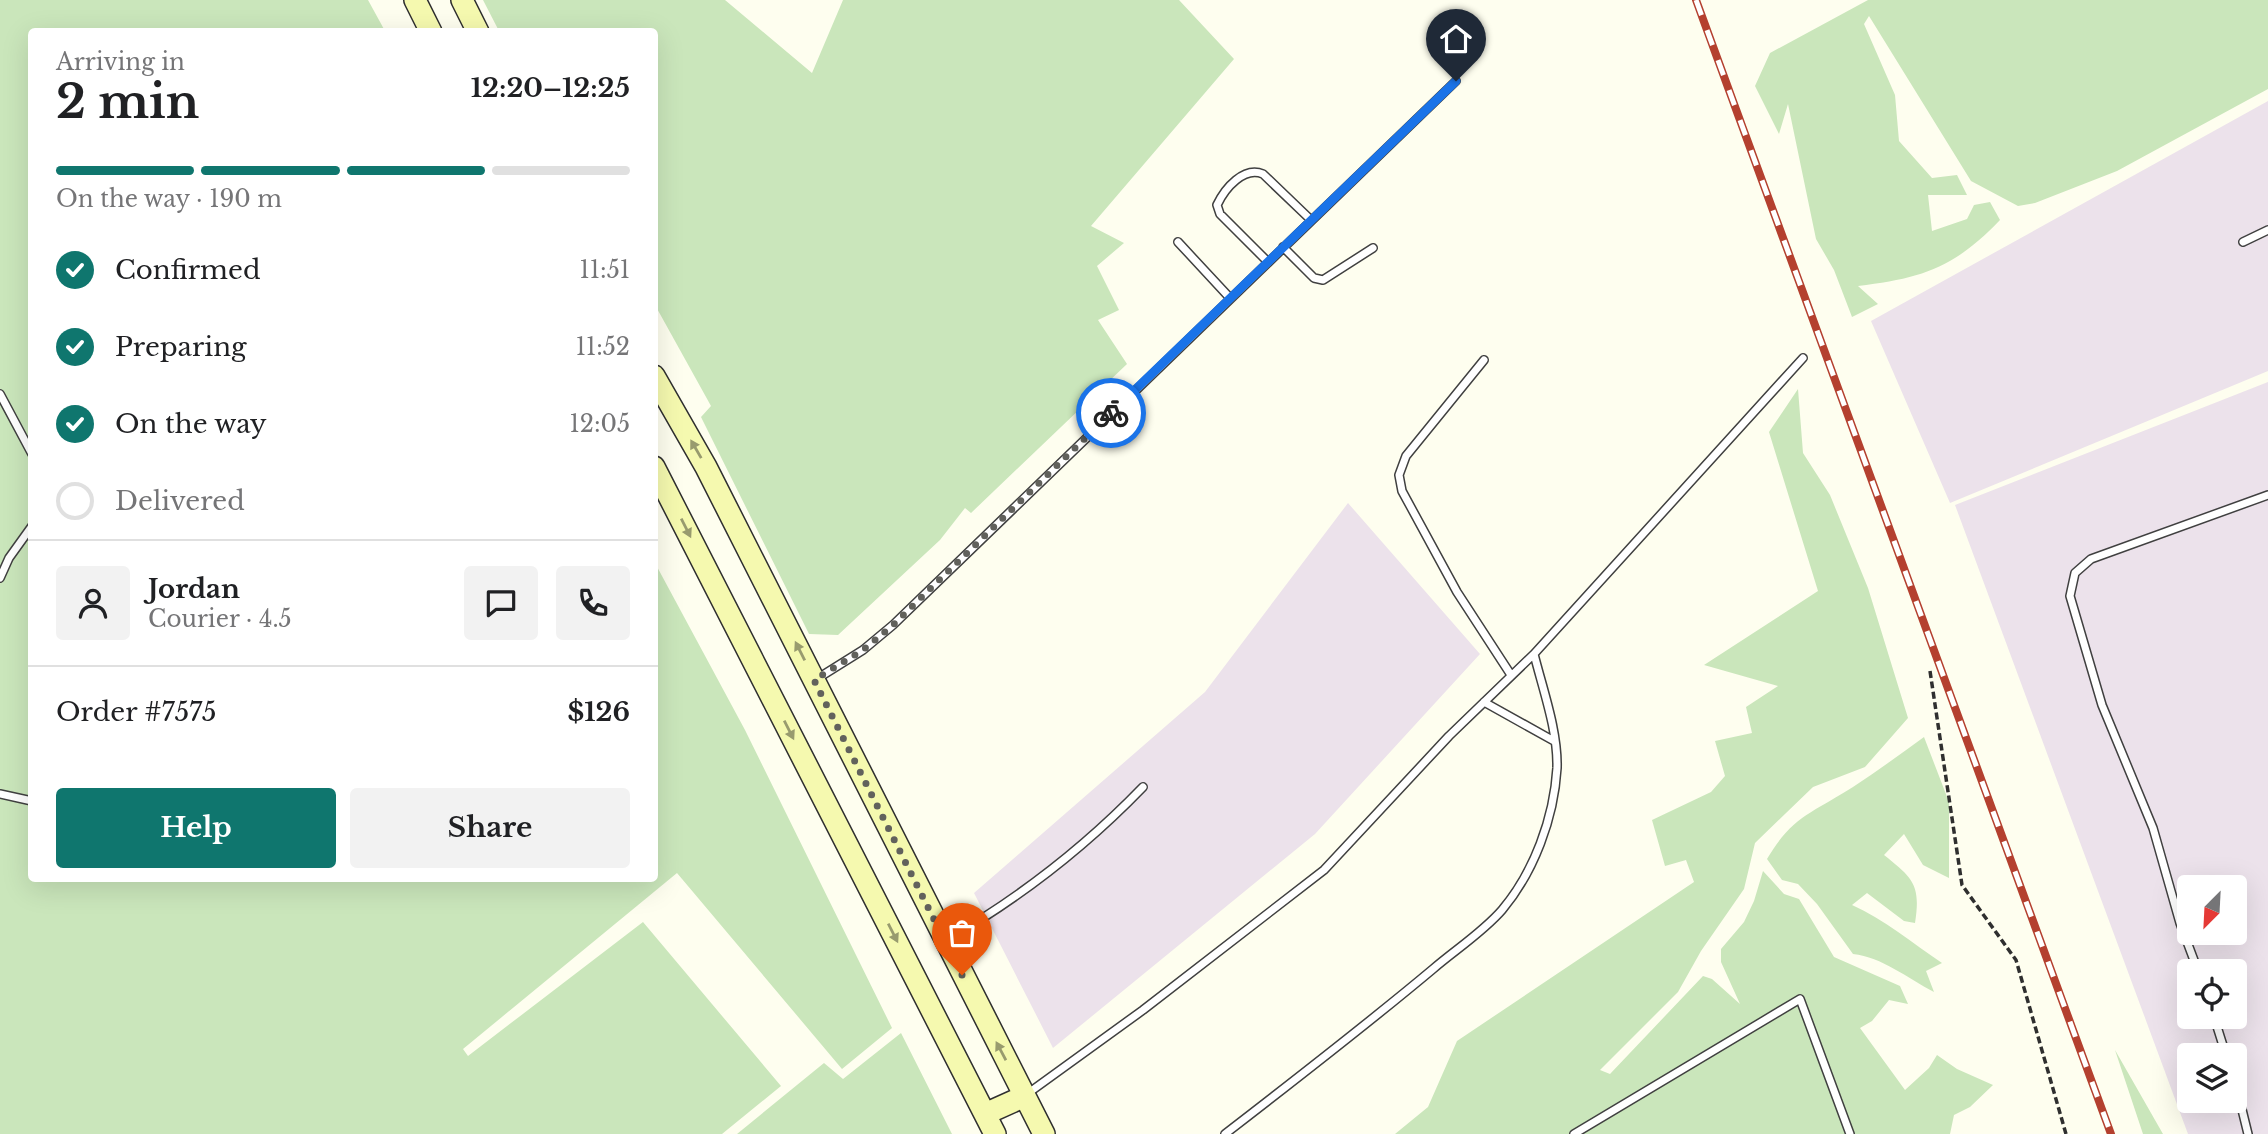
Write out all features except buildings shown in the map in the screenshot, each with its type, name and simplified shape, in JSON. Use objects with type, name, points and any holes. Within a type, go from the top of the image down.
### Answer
[{"type":"main road","points":[[415,0],[429,28]]},
{"type":"main road","points":[[462,0],[476,28]]},
{"type":"main road","points":[[658,383],[706,467],[1044,1134]]},
{"type":"main road","points":[[658,475],[995,1134]]},
{"type":"main road","points":[[985,1114],[1024,1096]]},
{"type":"lane","points":[[814,680],[863,650],[893,625],[1456,81]]},
{"type":"lane","points":[[1268,262],[1220,214],[1217,205],[1244,172],[1254,170],[1263,174],[1311,220]]},
{"type":"lane","points":[[2243,243],[2268,230]]},
{"type":"lane","points":[[1178,242],[1230,298]]},
{"type":"lane","points":[[1283,247],[1314,278],[1323,280],[1373,248]]},
{"type":"lane","points":[[1024,1096],[1143,1010],[1324,870],[1484,702],[1534,654],[1803,358]]},
{"type":"lane","points":[[1484,360],[1406,456],[1399,475],[1402,491],[1457,592],[1511,675]]},
{"type":"lane","points":[[0,394],[28,446]]},
{"type":"lane","points":[[2194,959],[2180,923],[2153,828],[2102,705],[2070,596],[2074,573],[2091,559],[2268,495]]},
{"type":"lane","points":[[0,578],[9,558],[28,532]]},
{"type":"lane","points":[[1225,1134],[1386,1009],[1501,912],[1537,851],[1549,815],[1557,768],[1555,741],[1534,654]]},
{"type":"lane","points":[[1484,702],[1555,741]]},
{"type":"lane","points":[[944,941],[992,913],[1056,868],[1143,787]]},
{"type":"lane","points":[[0,794],[28,800]]},
{"type":"lane","points":[[1574,1134],[1800,999],[1850,1134]]},
{"type":"lane","points":[[2243,1113],[2248,1134]]},
{"type":"path","points":[[1930,671],[1962,885],[2016,960],[2066,1134]]},
{"type":"shaded area","points":[[2268,101],[2268,371],[1950,503],[1871,321]]},
{"type":"shaded area","points":[[2268,382],[2268,1134],[2188,1134],[2180,1113],[2247,1113],[2247,1043],[2177,1043],[2177,1104],[1955,505]]},
{"type":"shaded area","points":[[1348,503],[1480,654],[1315,834],[1053,1048],[974,893],[1205,692]]},
{"type":"green space","points":[[0,0],[368,0],[383,28],[28,28],[28,882],[658,882],[658,569],[745,730],[892,1028],[842,1069],[677,873],[463,1049],[468,1056],[643,922],[781,1086],[722,1134],[0,1134]]},
{"type":"green space","points":[[483,0],[725,0],[812,73],[843,0],[1179,0],[1234,59],[1091,226],[1124,243],[1097,266],[1119,310],[1098,320],[1127,364],[971,513],[965,508],[940,540],[838,635],[809,634],[701,417],[711,406],[658,310],[658,28],[497,28]]},
{"type":"green space","points":[[1868,0],[2268,0],[2268,89],[2117,171],[2035,203],[2018,206],[1971,181],[1869,16],[1864,24],[1895,95],[1899,141],[1932,178],[1957,175],[1967,195],[1928,195],[1932,231],[1967,219],[1974,205],[1990,202],[2000,220],[1968,249],[1936,268],[1901,279],[1858,286],[1878,304],[1852,317],[1834,270],[1816,239],[1788,104],[1779,134],[1755,86],[1770,53]]},
{"type":"green space","points":[[1798,389],[1803,453],[1830,495],[1868,588],[1908,718],[1865,767],[1813,787],[1755,843],[1744,889],[1701,951],[1678,992],[1600,1070],[1610,1074],[1703,976],[1712,979],[1740,1004],[1721,962],[1721,949],[1744,922],[1763,871],[1784,894],[1799,899],[1834,957],[1900,986],[1908,1004],[1889,1000],[1872,1021],[1860,1028],[1905,1090],[1929,1068],[1937,1055],[1957,1069],[1993,1085],[1970,1107],[1954,1115],[1950,1134],[1395,1134],[1428,1107],[1457,1041],[1694,882],[1686,860],[1665,866],[1652,820],[1711,792],[1725,776],[1715,741],[1752,733],[1746,707],[1778,686],[1704,665],[1818,591],[1769,432]]},
{"type":"green space","points":[[1924,737],[1949,802],[1949,878],[1923,865],[1904,834],[1884,855],[1913,883],[1917,900],[1915,923],[1904,921],[1867,893],[1852,905],[1887,924],[1942,963],[1926,971],[1934,992],[1874,959],[1853,954],[1817,904],[1798,884],[1782,880],[1767,859],[1786,833],[1805,816],[1853,787]]},
{"type":"green space","points":[[901,1033],[952,1134],[737,1134],[824,1063],[843,1079]]},
{"type":"green space","points":[[2115,1050],[2163,1134],[2143,1134]]},
{"type":"railway","points":[[1696,0],[2111,1134]]},
{"type":"way so far","points":[[962,975],[814,680],[841,666],[893,625],[1111,413]]},
{"type":"route","points":[[1111,413],[1456,81]]}]
